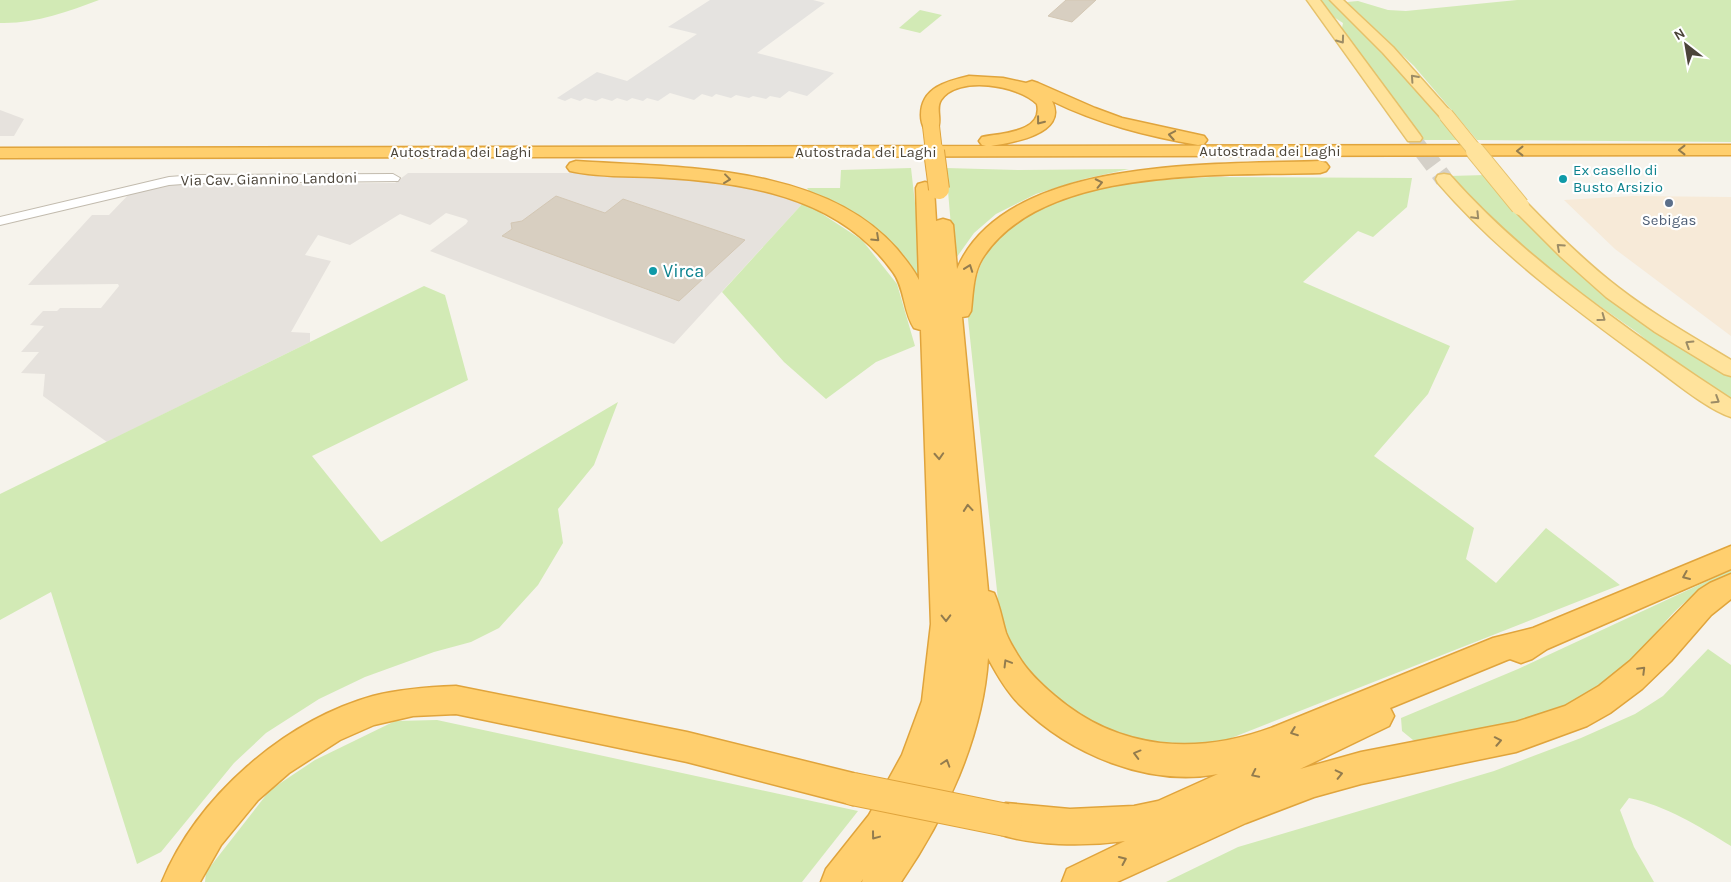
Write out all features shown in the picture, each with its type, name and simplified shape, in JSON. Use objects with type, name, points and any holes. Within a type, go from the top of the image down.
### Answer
[{"type":"highway","points":[[880,882],[907,844],[942,777],[966,704],[975,628],[972,556],[955,350],[925,126],[919,108],[922,97],[930,88],[941,82],[955,78],[988,76],[1025,83],[1089,112],[1152,132],[1202,140],[1365,157]]},
{"type":"highway","points":[[701,152],[757,146],[988,141],[1010,138],[1028,132],[1039,125],[1045,116],[1047,107],[1042,99],[1033,92],[1020,87],[989,81],[960,83],[940,91],[933,99],[925,126]]},
{"type":"highway","name":"Autostrada dei Laghi","points":[[0,164],[521,163],[1365,157],[1731,150]]},
{"type":"highway","name":"Autostrada dei Laghi","points":[[0,153],[701,152],[1365,157],[1731,163]]},
{"type":"highway","points":[[955,350],[964,282],[974,256],[998,227],[1014,215],[1033,205],[1075,189],[1151,174],[1182,171],[1262,170],[1365,157]]},
{"type":"highway","points":[[521,163],[677,172],[735,180],[788,192],[847,216],[864,227],[887,248],[903,270],[914,294],[922,322],[936,407]]},
{"type":"highway","points":[[840,882],[881,827],[916,763],[938,700],[946,624],[936,407],[932,189]]},
{"type":"highway","points":[[972,556],[993,638],[1018,681],[1038,702],[1062,721],[1089,738],[1141,756],[1167,760],[1213,759],[1235,754],[1312,726],[1504,646],[1536,640]]},
{"type":"highway","points":[[1160,818],[1337,734],[1511,657],[1536,640],[1731,557]]},
{"type":"highway","points":[[1080,882],[1116,863],[1260,800],[1332,776],[1509,739],[1577,715],[1611,696],[1635,678],[1709,598],[1731,586]]},
{"type":"highway","points":[[180,882],[208,833],[246,788],[277,762],[329,728],[372,711],[413,702],[456,700],[687,747],[853,789],[1006,820],[1043,825],[1103,826],[1134,823],[1260,800]]},
{"type":"main road","points":[[1313,0],[1414,138]]},
{"type":"main road","points":[[1336,0],[1388,50],[1446,114],[1520,206],[1549,237],[1598,282],[1659,325],[1731,370]]},
{"type":"main road","points":[[1444,179],[1465,204],[1519,256],[1693,386],[1731,409]]},
{"type":"street","name":"Via Cav. Giannino Landoni","points":[[0,221],[169,181],[196,178],[393,178]]},
{"type":"shaded area","points":[[710,0],[813,0],[825,3],[757,53],[834,73],[807,96],[789,91],[780,98],[770,96],[766,99],[736,95],[731,98],[716,94],[712,97],[702,94],[694,100],[670,93],[658,101],[647,98],[643,101],[632,98],[627,101],[617,98],[612,101],[602,98],[596,101],[585,98],[580,101],[571,98],[565,101],[557,98],[597,72],[627,81],[697,34],[668,27]]},
{"type":"shaded area","points":[[0,110],[24,119],[14,136],[0,136]]},
{"type":"shaded area","points":[[408,173],[604,173],[699,178],[757,188],[804,202],[674,344],[430,251],[466,224],[468,221],[466,219],[446,213],[430,225],[400,214],[350,245],[318,235],[305,255],[331,261],[291,332],[310,333],[310,342],[107,442],[43,396],[45,374],[21,373],[39,352],[21,352],[44,326],[30,325],[43,311],[57,311],[60,308],[101,308],[119,286],[118,284],[28,285],[92,215],[109,215],[132,191],[171,184],[395,183]]},
{"type":"shaded area","points":[[1633,196],[1731,197],[1731,336],[1615,249],[1564,200]]},
{"type":"green space","points":[[0,0],[99,0],[63,13],[26,22],[0,23]]},
{"type":"green space","points":[[1317,0],[1330,0],[1387,54],[1458,140],[1421,140],[1341,33],[1343,23],[1326,12]]},
{"type":"green space","points":[[1517,0],[1731,0],[1731,142],[1477,140],[1414,66],[1347,2],[1358,1],[1388,10],[1406,11]]},
{"type":"green space","points":[[920,10],[942,15],[920,33],[899,28]]},
{"type":"green space","points":[[911,168],[925,291],[905,257],[867,226],[813,196],[807,188],[840,188],[841,170]]},
{"type":"green space","points":[[946,168],[1018,170],[1129,169],[1084,179],[1036,194],[996,214],[974,233],[954,261]]},
{"type":"green space","points":[[1486,175],[1520,215],[1570,265],[1691,352],[1731,376],[1731,401],[1676,365],[1638,333],[1516,247],[1449,176]]},
{"type":"green space","points":[[1210,177],[1412,178],[1407,207],[1373,237],[1358,231],[1303,282],[1450,346],[1428,394],[1374,456],[1474,528],[1466,559],[1496,583],[1546,528],[1620,585],[1206,748],[1146,747],[1078,722],[1003,647],[968,319],[976,279],[987,251],[993,243],[1013,224],[1037,209],[1064,198],[1123,184]]},
{"type":"green space","points":[[804,202],[862,240],[897,284],[915,346],[876,362],[826,399],[784,362],[722,292]]},
{"type":"green space","points":[[424,286],[445,295],[468,380],[312,456],[381,542],[618,402],[594,465],[558,509],[563,543],[538,585],[499,628],[471,642],[434,652],[365,677],[319,699],[266,733],[234,763],[161,852],[137,864],[51,592],[0,620],[0,494]]},
{"type":"green space","points":[[1731,570],[1731,578],[1705,589],[1681,605],[1628,664],[1606,682],[1582,697],[1557,709],[1531,718],[1450,738],[1422,743],[1413,740],[1402,731],[1401,718],[1518,669]]},
{"type":"green space","points":[[1708,649],[1731,665],[1731,846],[1669,811],[1629,798],[1620,810],[1634,847],[1654,882],[1166,882],[1238,847],[1494,771],[1581,738],[1635,714],[1663,696]]},
{"type":"green space","points":[[437,720],[858,811],[802,882],[205,882],[206,872],[270,790],[315,760],[395,721]]},
{"type":"building","points":[[1066,0],[1096,0],[1072,22],[1048,16]]},
{"type":"building","name":"Virca","points":[[556,196],[605,213],[623,199],[745,240],[679,301],[502,236],[512,229],[511,223],[522,221]]},
{"type":"tunnel","points":[[1414,138],[1424,152]]},
{"type":"tunnel","points":[[1423,151],[1444,179]]},
{"type":"place","name":"Ex casello di Busto Arsizio","points":[[1563,179]]},
{"type":"place","name":"Sebigas","points":[[1669,203]]},
{"type":"place","name":"Virca","points":[[653,271]]}]
